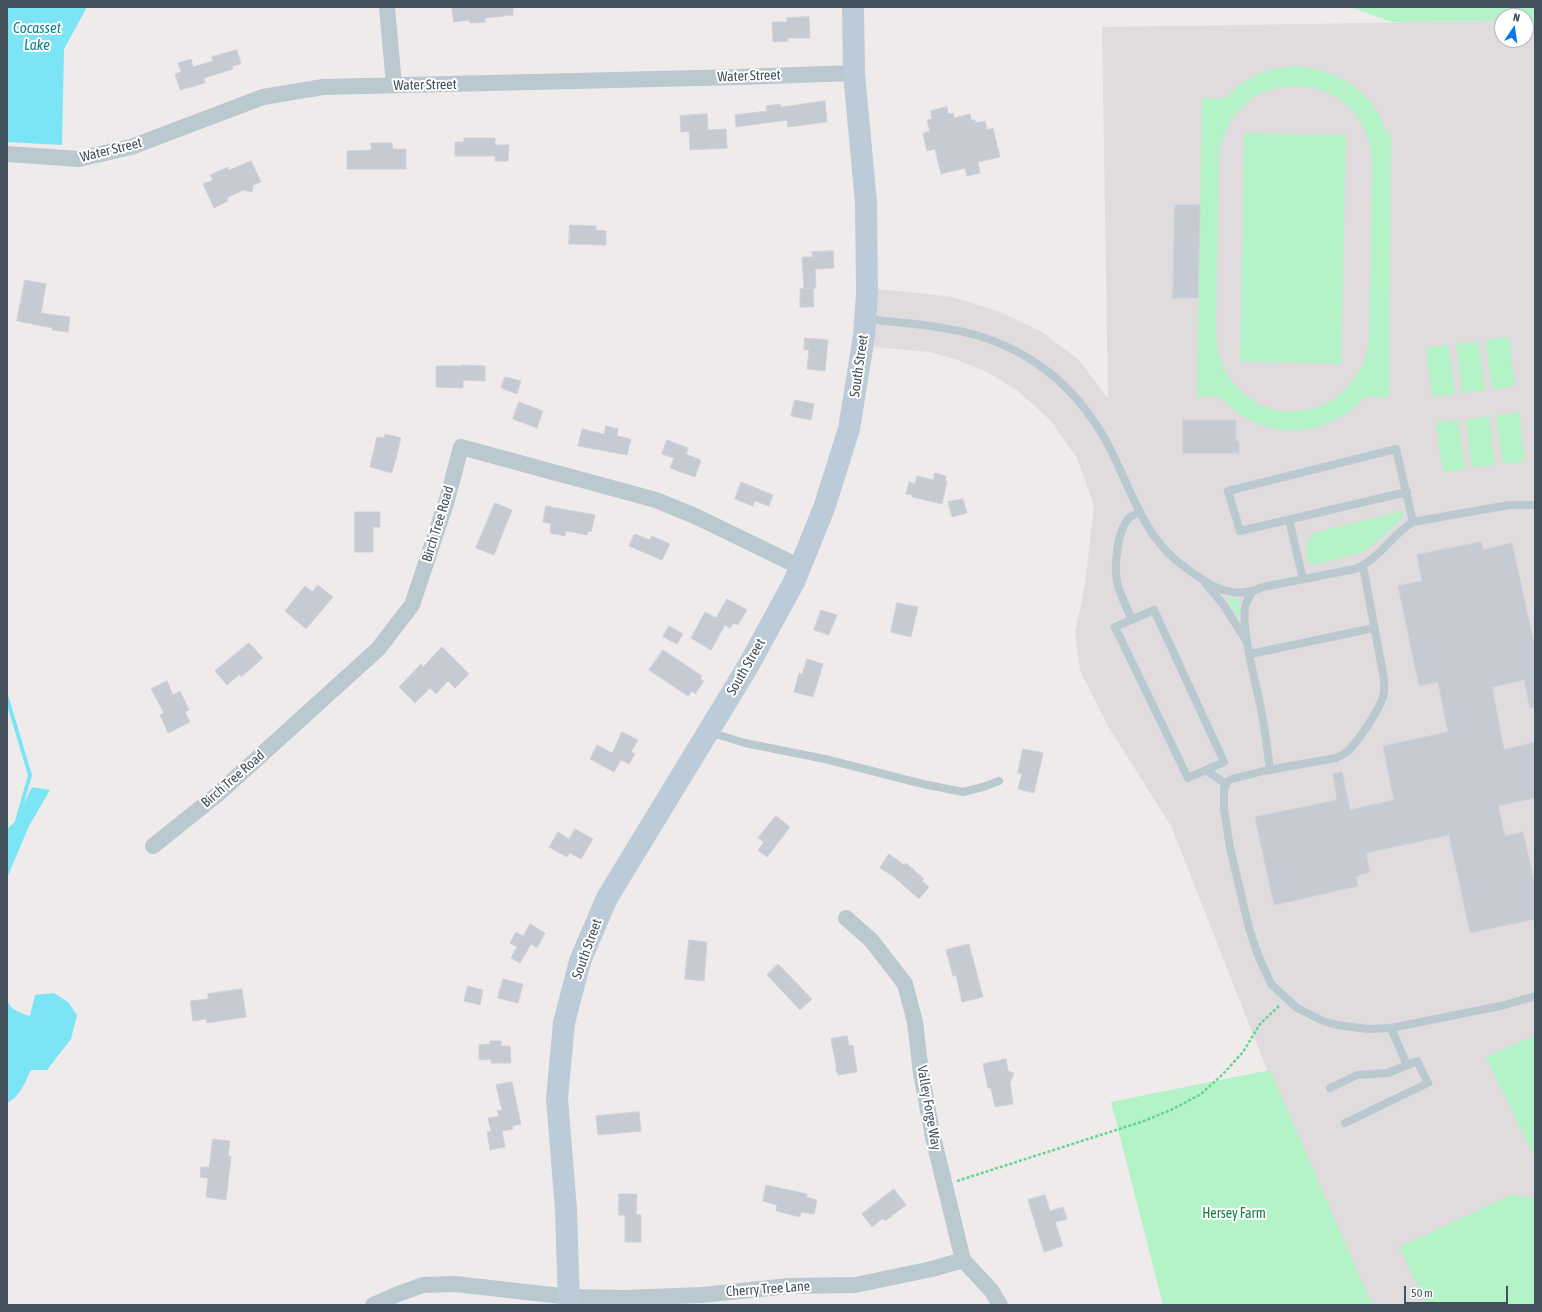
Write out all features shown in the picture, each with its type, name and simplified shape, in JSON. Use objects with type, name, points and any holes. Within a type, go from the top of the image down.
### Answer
[{"type":"main road","name":"South Street","points":[[569,1301],[566,1210],[557,1098],[564,1024],[580,961],[607,898],[708,732],[794,582],[824,508],[849,429],[866,318],[867,293],[866,203],[854,72],[853,7]]},
{"type":"street","points":[[387,7],[394,85]]},
{"type":"street","name":"Water Street","points":[[7,154],[79,159],[131,147],[263,97],[323,87],[708,78],[854,72]]},
{"type":"street","name":"Birch Tree Road","points":[[153,846],[218,794],[378,649],[412,605],[447,500],[461,447],[656,500],[695,516],[800,567]]},
{"type":"street","name":"Valley Forge Way","points":[[846,918],[871,940],[905,984],[915,1022],[921,1073],[933,1137],[963,1260],[991,1290],[1000,1305]]},
{"type":"street","name":"Cherry Tree Lane","points":[[373,1305],[423,1285],[455,1284],[569,1301],[695,1295],[789,1286],[855,1285],[932,1270],[963,1260]]},
{"type":"lane","points":[[866,318],[927,325],[962,331],[1010,347],[1031,359],[1061,383],[1083,407],[1102,435],[1114,457],[1140,512],[1154,535],[1168,552],[1199,577],[1222,590],[1242,593],[1263,587],[1338,573],[1363,566],[1402,530],[1414,522],[1509,505],[1535,505]]},
{"type":"lane","points":[[1407,492],[1240,531],[1228,491],[1396,449],[1407,492],[1414,522]]},
{"type":"lane","points":[[1132,620],[1117,582],[1116,562],[1118,547],[1125,525],[1129,518],[1140,512]]},
{"type":"lane","points":[[1289,520],[1303,579]]},
{"type":"lane","points":[[1363,566],[1384,679],[1384,693],[1378,706],[1350,749],[1336,758],[1270,770],[1232,779],[1226,784],[1223,795],[1227,834],[1247,922],[1268,978],[1277,990],[1297,1008],[1330,1023],[1351,1027],[1391,1028],[1505,1005],[1535,996]]},
{"type":"lane","points":[[1199,577],[1223,604],[1249,645]]},
{"type":"lane","points":[[1253,591],[1245,607],[1245,619],[1270,770]]},
{"type":"lane","points":[[1154,610],[1224,762],[1206,770],[1188,778],[1115,627],[1154,610]]},
{"type":"lane","points":[[1250,654],[1374,628]]},
{"type":"lane","points":[[708,732],[745,742],[825,759],[923,784],[963,792],[999,781]]},
{"type":"lane","points":[[1206,770],[1226,784]]},
{"type":"lane","points":[[1391,1028],[1407,1065]]},
{"type":"lane","points":[[1330,1088],[1357,1075],[1388,1073],[1417,1061],[1428,1083],[1345,1123]]},
{"type":"path","points":[[944,1185],[1144,1121],[1173,1109],[1201,1094],[1224,1074],[1243,1052],[1260,1024],[1286,999]]},
{"type":"shaded area","points":[[1494,21],[1494,48],[1534,48],[1535,21],[1535,1305],[1368,1305],[1306,1169],[1171,826],[1109,728],[1080,671],[1075,633],[1085,584],[1094,506],[1077,458],[1050,420],[1018,391],[987,372],[952,358],[929,352],[874,347],[878,289],[952,297],[998,311],[1042,332],[1078,359],[1108,398],[1102,27]]},
{"type":"green space","points":[[1350,7],[1535,7],[1535,21],[1534,8],[1494,8],[1494,21],[1392,22]]},
{"type":"green space","points":[[1298,66],[1328,73],[1353,86],[1364,95],[1373,106],[1381,119],[1386,133],[1391,134],[1389,397],[1366,396],[1350,411],[1332,421],[1313,428],[1293,430],[1274,428],[1254,422],[1236,412],[1220,397],[1197,396],[1202,98],[1225,98],[1241,84],[1258,74],[1277,68]],"holes":[[[1289,86],[1316,89],[1332,94],[1351,109],[1364,128],[1369,140],[1372,164],[1369,342],[1357,374],[1338,396],[1314,408],[1288,412],[1262,405],[1239,390],[1223,366],[1216,334],[1219,155],[1221,146],[1227,128],[1237,112],[1251,99],[1266,91]]]},
{"type":"green space","points":[[1244,133],[1346,135],[1341,364],[1240,361]]},
{"type":"green space","points":[[1509,337],[1515,386],[1492,389],[1485,340]]},
{"type":"green space","points":[[1478,341],[1485,390],[1462,393],[1456,344]]},
{"type":"green space","points":[[1448,345],[1455,394],[1432,397],[1426,348]]},
{"type":"green space","points":[[1519,412],[1525,461],[1503,464],[1496,415]]},
{"type":"green space","points":[[1489,416],[1495,465],[1472,468],[1466,419]]},
{"type":"green space","points":[[1458,420],[1465,469],[1443,472],[1436,423]]},
{"type":"green space","points":[[1403,511],[1403,516],[1401,519],[1365,551],[1319,564],[1311,564],[1308,561],[1308,541],[1316,532]]},
{"type":"green space","points":[[1226,599],[1240,600],[1239,619]]},
{"type":"green space","points":[[1535,1037],[1535,1159],[1486,1057],[1521,1041]]},
{"type":"green space","name":"Hersey Farm","points":[[1270,1070],[1372,1305],[1163,1305],[1111,1102]]},
{"type":"green space","points":[[1511,1195],[1535,1198],[1535,1305],[1427,1305],[1399,1247]]},
{"type":"water","name":"Cocasset Lake","points":[[7,7],[87,7],[64,49],[62,145],[7,142]]},
{"type":"water","points":[[32,787],[50,790],[29,826],[7,878],[7,829],[15,822]]},
{"type":"water","points":[[54,993],[68,1002],[77,1015],[71,1039],[47,1070],[31,1070],[19,1093],[7,1103],[7,1000],[11,1007],[20,1013],[30,1016],[35,995]]},
{"type":"building","points":[[452,7],[513,7],[513,15],[485,18],[485,22],[470,23],[469,20],[454,22]]},
{"type":"building","points":[[809,17],[810,38],[788,38],[788,41],[773,42],[772,22],[787,22],[787,18]]},
{"type":"building","points":[[237,50],[241,64],[232,66],[233,69],[204,78],[205,83],[180,90],[175,74],[181,72],[178,63],[191,59],[193,67],[213,61],[212,57]]},
{"type":"building","points":[[825,101],[827,122],[788,127],[787,120],[736,127],[735,115],[767,111],[766,106],[780,104],[781,107]]},
{"type":"building","points":[[947,107],[948,114],[953,113],[954,118],[970,114],[971,120],[975,120],[975,123],[985,121],[987,130],[993,128],[1000,157],[978,162],[980,173],[967,176],[965,168],[941,174],[935,149],[927,151],[923,133],[930,131],[927,120],[932,119],[931,111]]},
{"type":"building","points":[[707,114],[708,130],[726,129],[727,148],[690,150],[689,131],[681,132],[680,116]]},
{"type":"building","points":[[464,138],[495,138],[495,145],[509,145],[508,161],[495,161],[495,156],[455,156],[455,142],[464,142]]},
{"type":"building","points":[[371,143],[392,143],[393,149],[406,149],[406,169],[347,169],[347,151],[371,150]]},
{"type":"building","points":[[251,161],[261,182],[253,185],[252,192],[243,190],[227,198],[228,201],[214,208],[203,184],[213,180],[210,175],[228,167],[229,170]]},
{"type":"building","points":[[1175,205],[1200,205],[1198,298],[1173,298]]},
{"type":"building","points":[[570,225],[596,226],[596,230],[606,231],[606,245],[569,244]]},
{"type":"building","points":[[833,251],[834,268],[815,269],[816,288],[813,288],[814,307],[800,307],[800,289],[804,289],[802,257],[813,257],[812,252]]},
{"type":"building","points":[[25,280],[46,284],[41,313],[70,317],[68,332],[52,330],[53,328],[17,321]]},
{"type":"building","points":[[805,338],[828,340],[825,371],[807,369],[809,350],[804,350]]},
{"type":"building","points":[[436,366],[485,366],[485,381],[463,380],[463,388],[436,387]]},
{"type":"building","points":[[505,377],[521,381],[517,394],[501,388]]},
{"type":"building","points":[[795,400],[814,404],[811,420],[791,416]]},
{"type":"building","points":[[519,402],[543,411],[537,428],[513,419]]},
{"type":"building","points":[[1183,420],[1236,420],[1236,441],[1239,441],[1239,453],[1183,453]]},
{"type":"building","points":[[606,426],[618,429],[617,436],[631,439],[627,455],[578,446],[582,429],[604,434]]},
{"type":"building","points":[[385,434],[401,438],[392,473],[370,467],[377,437],[384,438]]},
{"type":"building","points":[[667,440],[688,448],[686,454],[701,460],[695,477],[670,468],[674,458],[662,454]]},
{"type":"building","points":[[935,473],[946,476],[945,481],[947,481],[942,504],[912,497],[912,495],[906,494],[909,482],[915,484],[917,476],[933,480]]},
{"type":"building","points":[[741,482],[773,495],[769,506],[755,501],[753,506],[735,499]]},
{"type":"building","points":[[963,499],[967,513],[952,517],[948,502]]},
{"type":"building","points":[[495,503],[512,510],[494,555],[476,548]]},
{"type":"building","points":[[546,506],[595,515],[591,532],[588,531],[587,535],[566,531],[565,536],[550,533],[551,524],[543,522]]},
{"type":"building","points":[[355,512],[380,512],[380,527],[373,527],[373,552],[355,552]]},
{"type":"building","points":[[635,534],[650,540],[652,536],[670,544],[662,560],[629,546]]},
{"type":"building","points":[[1481,542],[1483,550],[1512,543],[1533,639],[1535,638],[1535,707],[1530,708],[1524,680],[1492,687],[1504,750],[1535,742],[1535,798],[1498,806],[1505,836],[1523,832],[1535,886],[1535,919],[1470,933],[1449,835],[1366,853],[1370,872],[1356,876],[1358,886],[1274,905],[1255,817],[1337,800],[1333,774],[1342,772],[1350,810],[1394,800],[1383,746],[1448,732],[1438,682],[1419,686],[1398,586],[1422,581],[1417,555]]},
{"type":"building","points":[[318,585],[333,597],[306,629],[285,611],[305,586],[312,592]]},
{"type":"building","points":[[727,599],[747,610],[738,625],[734,623],[730,628],[725,625],[711,650],[691,638],[705,612],[716,618]]},
{"type":"building","points":[[897,603],[918,607],[911,637],[891,632]]},
{"type":"building","points":[[821,610],[837,615],[829,635],[814,630]]},
{"type":"building","points":[[669,626],[683,634],[677,644],[663,637]]},
{"type":"building","points":[[249,643],[263,658],[241,677],[240,674],[227,685],[215,671]]},
{"type":"building","points":[[442,647],[469,674],[455,688],[448,681],[436,694],[430,688],[415,703],[399,687],[421,664],[423,667]]},
{"type":"building","points":[[663,650],[702,676],[700,679],[704,681],[695,694],[692,691],[688,696],[649,670]]},
{"type":"building","points":[[807,659],[823,664],[813,697],[794,692],[799,673],[802,674]]},
{"type":"building","points":[[167,681],[173,695],[180,691],[189,710],[185,712],[190,722],[168,733],[160,715],[164,713],[151,689]]},
{"type":"building","points":[[622,732],[638,740],[631,752],[635,754],[629,764],[621,760],[614,772],[590,759],[597,745],[612,753]]},
{"type":"building","points":[[1023,749],[1043,753],[1034,793],[1018,789],[1022,774],[1018,773]]},
{"type":"building","points":[[776,816],[790,827],[767,857],[758,850],[764,842],[758,838]]},
{"type":"building","points":[[575,829],[593,839],[581,859],[570,853],[567,857],[549,847],[558,832],[569,839]]},
{"type":"building","points":[[889,854],[904,865],[906,863],[924,879],[922,881],[929,887],[919,899],[893,876],[880,868]]},
{"type":"building","points":[[530,924],[545,933],[537,948],[531,944],[520,963],[511,958],[517,947],[510,943],[516,932],[523,936]]},
{"type":"building","points":[[689,940],[707,942],[704,981],[685,979]]},
{"type":"building","points":[[969,944],[983,997],[962,1002],[956,975],[953,976],[946,950]]},
{"type":"building","points":[[778,964],[812,999],[800,1010],[767,975]]},
{"type":"building","points":[[503,979],[523,984],[518,1003],[498,998]]},
{"type":"building","points":[[468,986],[483,990],[480,1005],[464,1001]]},
{"type":"building","points":[[242,989],[246,1017],[207,1023],[206,1019],[193,1021],[190,1001],[208,999],[208,994]]},
{"type":"building","points":[[847,1036],[849,1046],[853,1045],[857,1072],[838,1075],[831,1039]]},
{"type":"building","points":[[490,1041],[501,1041],[501,1046],[510,1046],[511,1063],[491,1063],[491,1059],[479,1060],[479,1045],[490,1044]]},
{"type":"building","points":[[1006,1059],[1008,1071],[1014,1073],[1010,1083],[1013,1104],[995,1107],[991,1088],[988,1088],[983,1064]]},
{"type":"building","points":[[512,1082],[521,1124],[512,1126],[513,1129],[502,1131],[505,1147],[490,1150],[487,1132],[491,1131],[488,1118],[499,1116],[497,1111],[502,1110],[496,1085]]},
{"type":"building","points":[[639,1112],[641,1131],[598,1135],[596,1116]]},
{"type":"building","points":[[213,1139],[230,1141],[228,1156],[231,1156],[226,1200],[206,1197],[208,1178],[200,1177],[201,1167],[209,1167]]},
{"type":"building","points":[[766,1185],[807,1194],[806,1197],[817,1200],[814,1214],[801,1212],[800,1217],[776,1211],[777,1205],[763,1201]]},
{"type":"building","points":[[894,1189],[906,1205],[885,1221],[883,1218],[872,1227],[862,1214]]},
{"type":"building","points":[[619,1194],[637,1194],[636,1215],[641,1215],[641,1242],[625,1242],[625,1215],[619,1215]]},
{"type":"building","points":[[1045,1195],[1050,1211],[1063,1207],[1067,1219],[1055,1222],[1063,1246],[1044,1252],[1028,1200]]},
{"type":"waterway","points":[[7,698],[30,775],[17,821]]}]
